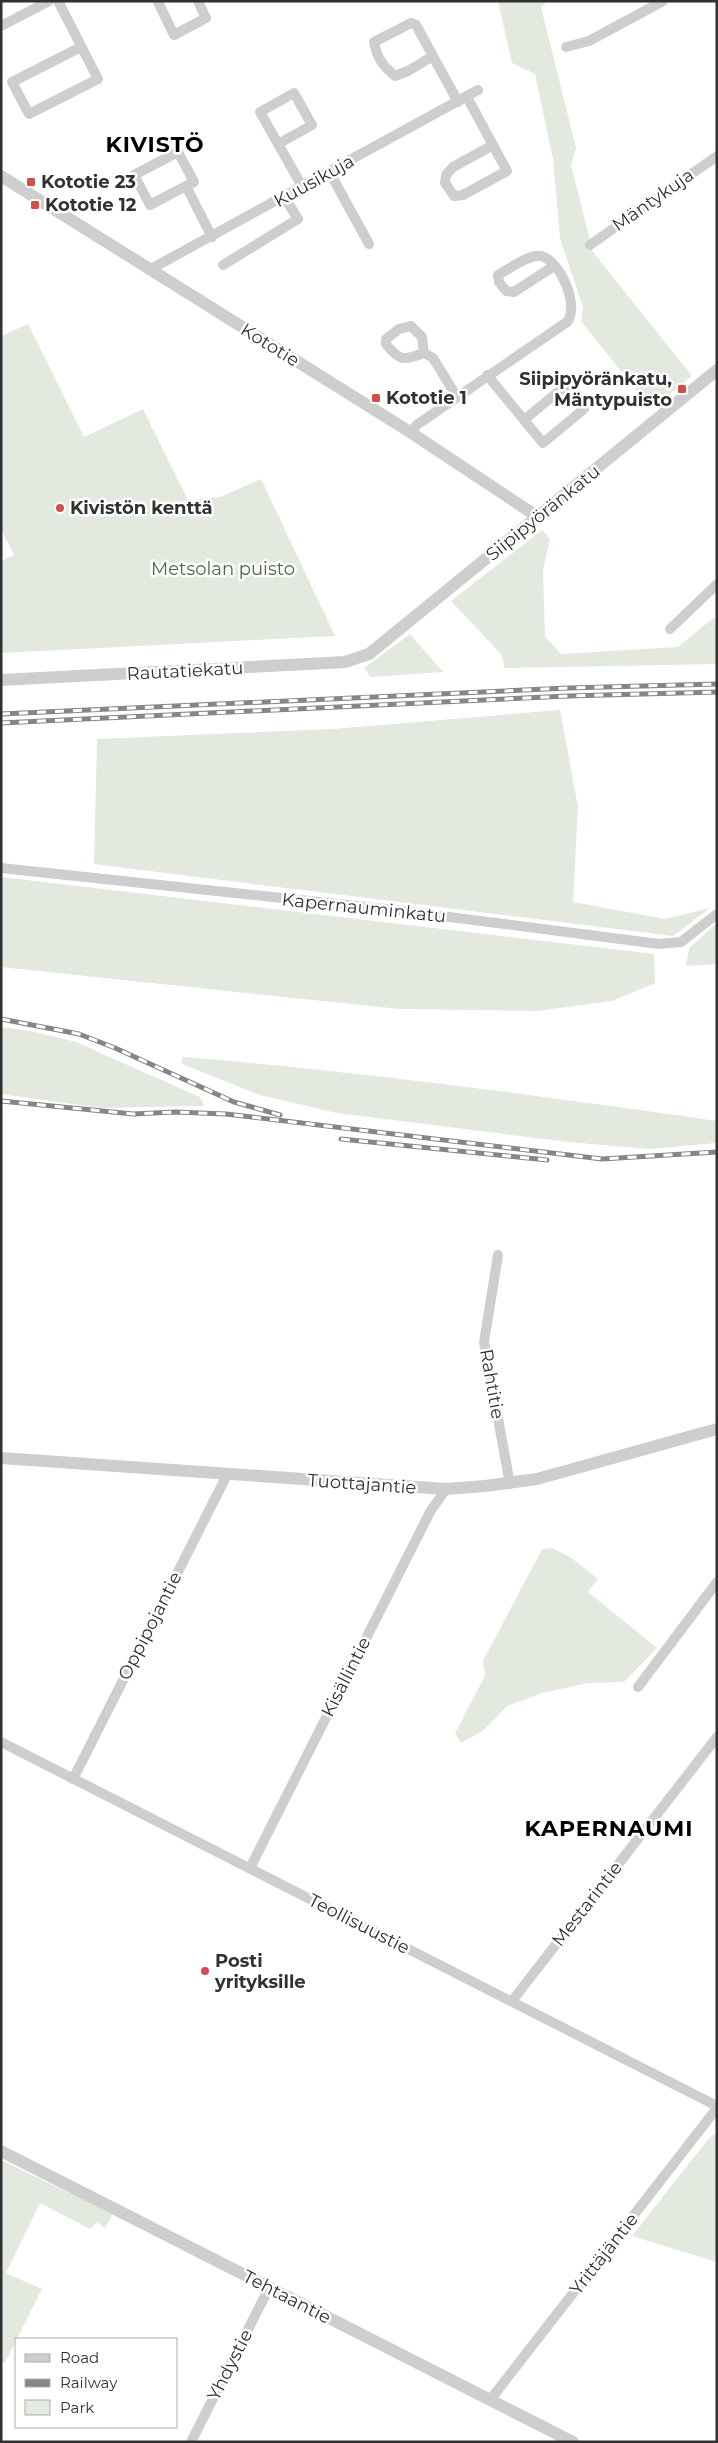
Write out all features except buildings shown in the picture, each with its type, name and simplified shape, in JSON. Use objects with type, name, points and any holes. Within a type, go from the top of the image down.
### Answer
[{"type":"street","points":[[1,26],[49,1]]},
{"type":"street","points":[[58,1],[98,79],[29,114],[12,82],[81,46]]},
{"type":"street","points":[[159,1],[174,35],[206,18],[198,1]]},
{"type":"street","points":[[566,47],[589,41],[663,1]]},
{"type":"street","points":[[433,56],[408,71],[395,76],[381,62],[374,42],[412,23],[416,25],[433,56],[493,145],[507,171],[463,195],[454,196],[445,183],[446,175],[453,167],[493,145]]},
{"type":"street","name":"Kuusikuja","points":[[149,270],[285,198],[478,90]]},
{"type":"street","points":[[278,144],[312,125],[294,93],[260,112],[278,144],[303,188]]},
{"type":"street","points":[[178,152],[194,182],[186,186],[150,205],[134,175],[178,152]]},
{"type":"street","name":"Mäntykuja","points":[[590,245],[717,156]]},
{"type":"street","points":[[330,173],[369,244]]},
{"type":"street","name":"Kototie","points":[[1,176],[410,432],[538,517]]},
{"type":"street","points":[[186,186],[212,237]]},
{"type":"street","points":[[223,266],[298,219],[285,198]]},
{"type":"street","points":[[410,432],[418,424],[487,375],[529,349],[572,317],[572,299],[554,266],[550,260],[540,256],[532,257],[498,275],[499,282],[506,291],[514,292],[554,266]]},
{"type":"street","points":[[424,353],[432,358],[457,397]]},
{"type":"street","name":"Siipipyöränkatu","points":[[368,654],[717,370]]},
{"type":"street","points":[[487,375],[524,420],[543,443],[584,409],[565,386],[524,420]]},
{"type":"street","points":[[670,629],[717,584]]},
{"type":"street","name":"Rautatiekatu","points":[[1,680],[345,662],[368,654]]},
{"type":"street","name":"Kapernauminkatu","points":[[1,868],[395,910],[659,944],[681,942],[717,914]]},
{"type":"street","name":"Rahtitie","points":[[498,1254],[484,1342],[510,1484]]},
{"type":"street","name":"Tuottajantie","points":[[1,1458],[446,1489],[510,1484],[717,1429]]},
{"type":"street","name":"Oppipojantie","points":[[73,1779],[227,1475]]},
{"type":"street","name":"Kisällintie","points":[[250,1868],[430,1512],[446,1489]]},
{"type":"street","points":[[638,1687],[717,1582]]},
{"type":"street","name":"Mestarintie","points":[[512,2001],[717,1737]]},
{"type":"street","name":"Teollisuustie","points":[[1,1742],[717,2107]]},
{"type":"street","name":"Yrittäjäntie","points":[[490,2400],[717,2107]]},
{"type":"street","name":"Tehtaantie","points":[[1,2151],[573,2442]]},
{"type":"street","name":"Yhdystie","points":[[191,2442],[270,2288]]},
{"type":"green space","points":[[498,1],[548,1],[541,7],[576,148],[571,165],[593,252],[692,376],[651,409],[581,321],[583,307],[560,238],[553,159],[535,74],[512,63]]},
{"type":"green space","name":"Metsolan puisto","points":[[28,324],[84,437],[143,409],[188,500],[220,497],[261,479],[335,636],[1,653],[1,561],[14,555],[1,529],[1,336]]},
{"type":"green space","points":[[542,530],[550,539],[543,570],[545,636],[561,654],[678,647],[713,618],[717,622],[717,664],[505,668],[501,654],[451,601]]},
{"type":"green space","points":[[410,634],[443,672],[371,677],[364,668]]},
{"type":"green space","points":[[560,710],[578,807],[573,902],[665,919],[710,908],[673,936],[94,864],[97,739],[333,729]]},
{"type":"green space","points":[[1,877],[654,954],[655,983],[612,1001],[537,1011],[399,1009],[1,967]]},
{"type":"green space","points":[[717,923],[717,964],[686,966],[689,948]]},
{"type":"green space","points":[[1,1027],[30,1031],[76,1042],[200,1097],[204,1106],[100,1108],[1,1094]]},
{"type":"green space","points":[[182,1057],[316,1069],[517,1093],[717,1121],[717,1143],[650,1149],[568,1142],[337,1113],[260,1095],[182,1064]]},
{"type":"green space","points":[[552,1548],[570,1557],[598,1579],[588,1592],[657,1648],[624,1682],[588,1683],[542,1693],[507,1706],[484,1730],[461,1743],[455,1733],[485,1676],[483,1661],[542,1549]]},
{"type":"green space","points":[[717,2133],[717,2262],[632,2236],[709,2138]]},
{"type":"green space","points":[[1,2160],[113,2214],[105,2228],[97,2222],[90,2229],[40,2203],[6,2273],[42,2289],[18,2338],[15,2338],[15,2343],[5,2363],[1,2361]]},
{"type":"railway","points":[[1,714],[568,688],[717,684]]},
{"type":"railway","points":[[1,723],[568,696],[717,692]]},
{"type":"railway","points":[[1,1019],[79,1034],[115,1048],[234,1102],[280,1115]]},
{"type":"railway","points":[[1,1101],[133,1114],[175,1112],[226,1114],[602,1159],[717,1152]]},
{"type":"railway","points":[[341,1139],[547,1160]]},
{"type":"place","name":"Kototie 23","points":[[31,182]]},
{"type":"place","name":"Kototie 12","points":[[35,205]]},
{"type":"place","name":"Siipipyöränkatu, Mäntypuisto","points":[[682,389]]},
{"type":"place","name":"Kototie 1","points":[[376,398]]},
{"type":"place","name":"Kivistön kenttä","points":[[60,508]]},
{"type":"place","name":"Posti yrityksille","points":[[205,1971]]},
{"type":"district","name":"KIVISTÖ","points":[[155,144]]},
{"type":"district","name":"KAPERNAUMI","points":[[609,1828]]}]
